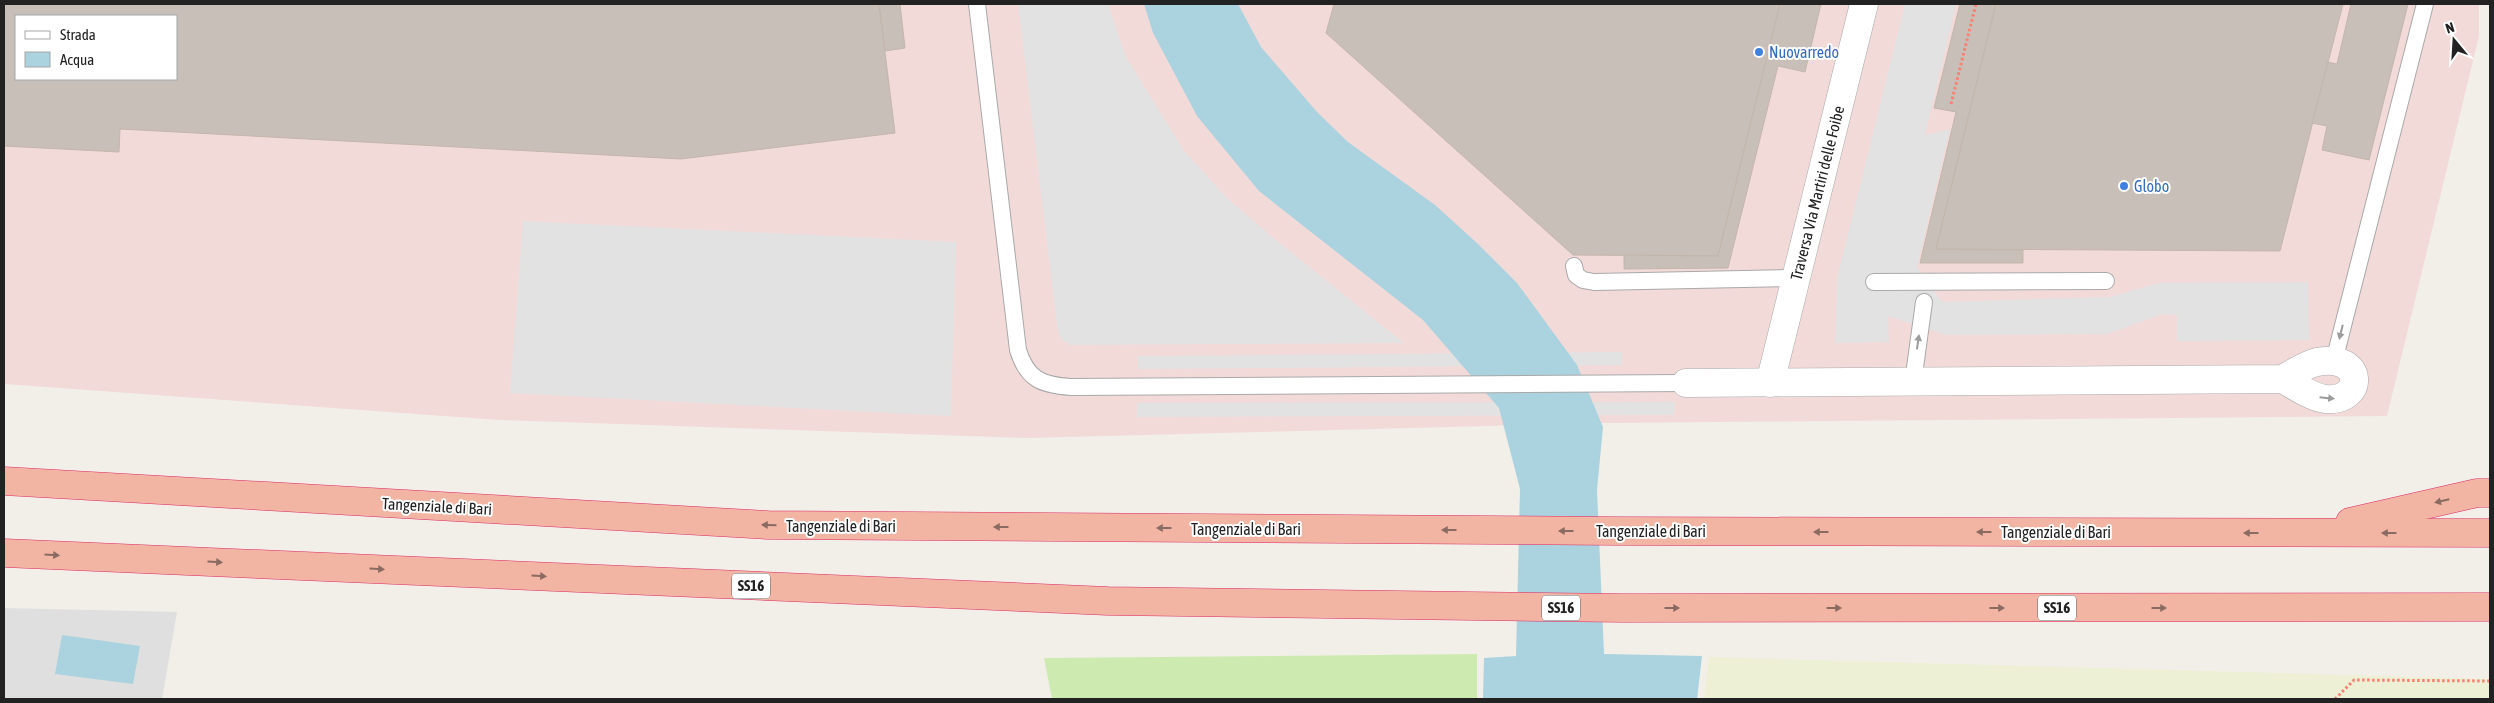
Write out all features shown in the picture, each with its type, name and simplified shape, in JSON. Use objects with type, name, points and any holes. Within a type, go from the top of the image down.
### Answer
[{"type":"highway","name":"Tangenziale di Bari","points":[[4,481],[768,526],[1615,531],[2490,533]]},
{"type":"highway","points":[[2300,533],[2477,493],[2490,493]]},
{"type":"highway","name":"SS16","points":[[4,552],[1108,601],[1623,608],[2490,607]]},
{"type":"street","name":"Traversa Via Martiri delle Foibe","points":[[1770,383],[1864,4]]},
{"type":"street","points":[[1686,383],[2282,379],[2323,399],[2337,398],[2348,394],[2355,382],[2354,373],[2346,363],[2334,361],[2315,362],[2282,379]]},
{"type":"lane","points":[[977,4],[1018,350],[1022,364],[1039,381],[1052,386],[1070,387],[1686,383]]},
{"type":"lane","points":[[2334,361],[2424,4]]},
{"type":"lane","points":[[1574,266],[1576,275],[1583,280],[1594,282],[1796,278]]},
{"type":"lane","points":[[1874,282],[2106,281]]},
{"type":"lane","points":[[1913,382],[1924,302]]},
{"type":"path","points":[[1951,104],[1976,4]]},
{"type":"path","points":[[2335,699],[2354,680],[2490,681]]},
{"type":"shaded area","points":[[4,4],[2479,4],[2479,36],[2387,416],[1605,423],[1027,438],[499,420],[4,384]]},
{"type":"shaded area","points":[[1018,4],[1108,4],[1126,57],[1184,151],[1228,199],[1272,237],[1404,343],[1070,345],[1062,340],[1058,332]]},
{"type":"shaded area","points":[[1905,4],[1956,4],[1925,135],[1950,129],[1917,267],[1942,302],[2110,297],[2159,283],[2308,282],[2309,340],[2177,341],[2177,315],[2163,314],[2107,334],[1946,335],[1888,316],[1889,342],[1835,343],[1837,279]]},
{"type":"shaded area","points":[[523,221],[956,242],[951,416],[510,393]]},
{"type":"shaded area","points":[[1622,352],[1622,365],[1138,369],[1138,356]]},
{"type":"shaded area","points":[[1675,402],[1674,415],[1137,417],[1137,403]]},
{"type":"shaded area","points":[[4,608],[177,612],[162,699],[4,699]]},
{"type":"green space","points":[[1477,654],[1477,699],[1052,699],[1044,658]]},
{"type":"green space","points":[[1709,657],[2490,679],[2490,699],[1704,699]]},
{"type":"water","points":[[1144,4],[1238,4],[1261,47],[1317,112],[1348,142],[1435,205],[1517,283],[1577,365],[1603,427],[1597,490],[1604,654],[1702,656],[1697,699],[1483,699],[1484,658],[1516,656],[1520,489],[1499,408],[1423,320],[1259,191],[1197,116],[1153,33]]},
{"type":"water","points":[[62,635],[140,646],[133,684],[55,674]]},
{"type":"building","points":[[4,4],[879,4],[895,133],[681,159],[120,129],[119,152],[4,146]]},
{"type":"building","points":[[879,4],[900,4],[905,48],[885,51]]},
{"type":"building","points":[[1334,4],[1780,4],[1718,256],[1573,255],[1326,33]]},
{"type":"building","points":[[1780,4],[1821,4],[1805,72],[1778,66],[1728,268],[1624,269],[1624,255],[1718,256]]},
{"type":"building","points":[[1960,4],[1996,4],[1936,249],[2023,250],[2023,263],[1920,263],[1956,112],[1934,108]]},
{"type":"building","name":"Globo","points":[[1996,4],[2343,4],[2280,251],[1936,249]]},
{"type":"building","points":[[2351,4],[2408,4],[2369,160],[2322,150],[2327,126],[2312,123],[2328,62],[2337,64]]},
{"type":"place","name":"Nuovarredo","points":[[1759,52]]},
{"type":"place","name":"Globo","points":[[2124,186]]}]
